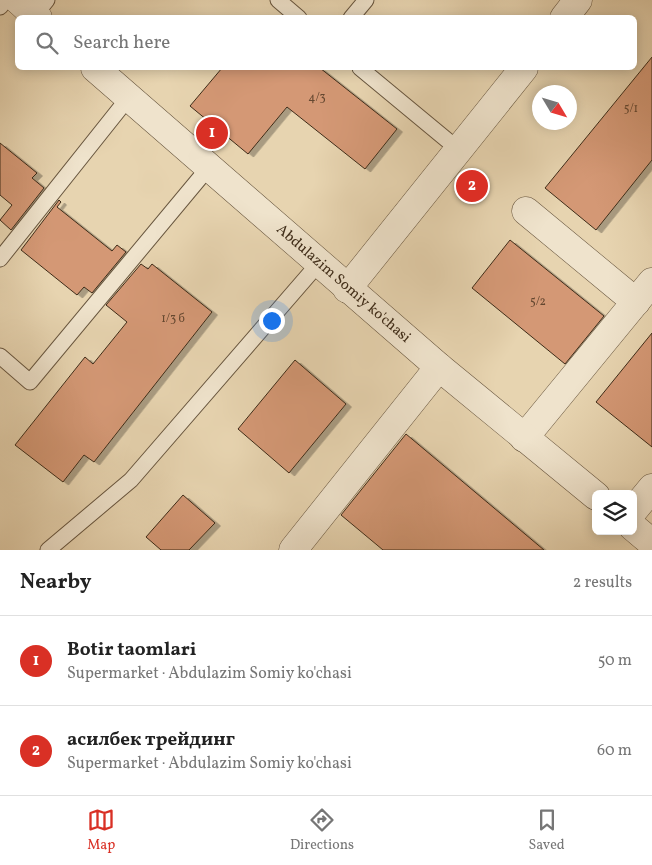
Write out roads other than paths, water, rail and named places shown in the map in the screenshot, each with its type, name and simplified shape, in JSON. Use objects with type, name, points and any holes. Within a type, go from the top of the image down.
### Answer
[{"type":"street","points":[[566,15],[578,0]]},
{"type":"street","name":"Abdulazim Somiy ko'chasi","points":[[97,70],[347,289],[592,493]]},
{"type":"street","points":[[347,289],[522,70]]},
{"type":"street","points":[[524,438],[644,292],[526,211]]},
{"type":"street","points":[[293,550],[439,367]]},
{"type":"street","points":[[637,506],[652,488]]},
{"type":"street","points":[[637,530],[652,543]]},
{"type":"lane","points":[[0,7],[6,0]]},
{"type":"lane","points":[[278,0],[296,15]]},
{"type":"lane","points":[[354,15],[366,0]]},
{"type":"lane","points":[[362,70],[459,150]]},
{"type":"lane","points":[[0,259],[129,97]]},
{"type":"lane","points":[[0,356],[30,382],[209,167]]},
{"type":"lane","points":[[48,550],[131,480],[319,263]]},
{"type":"place","name":"Botir taomlari","points":[[212,133]]},
{"type":"place","name":"асилбек трейдинг","points":[[472,186]]}]
